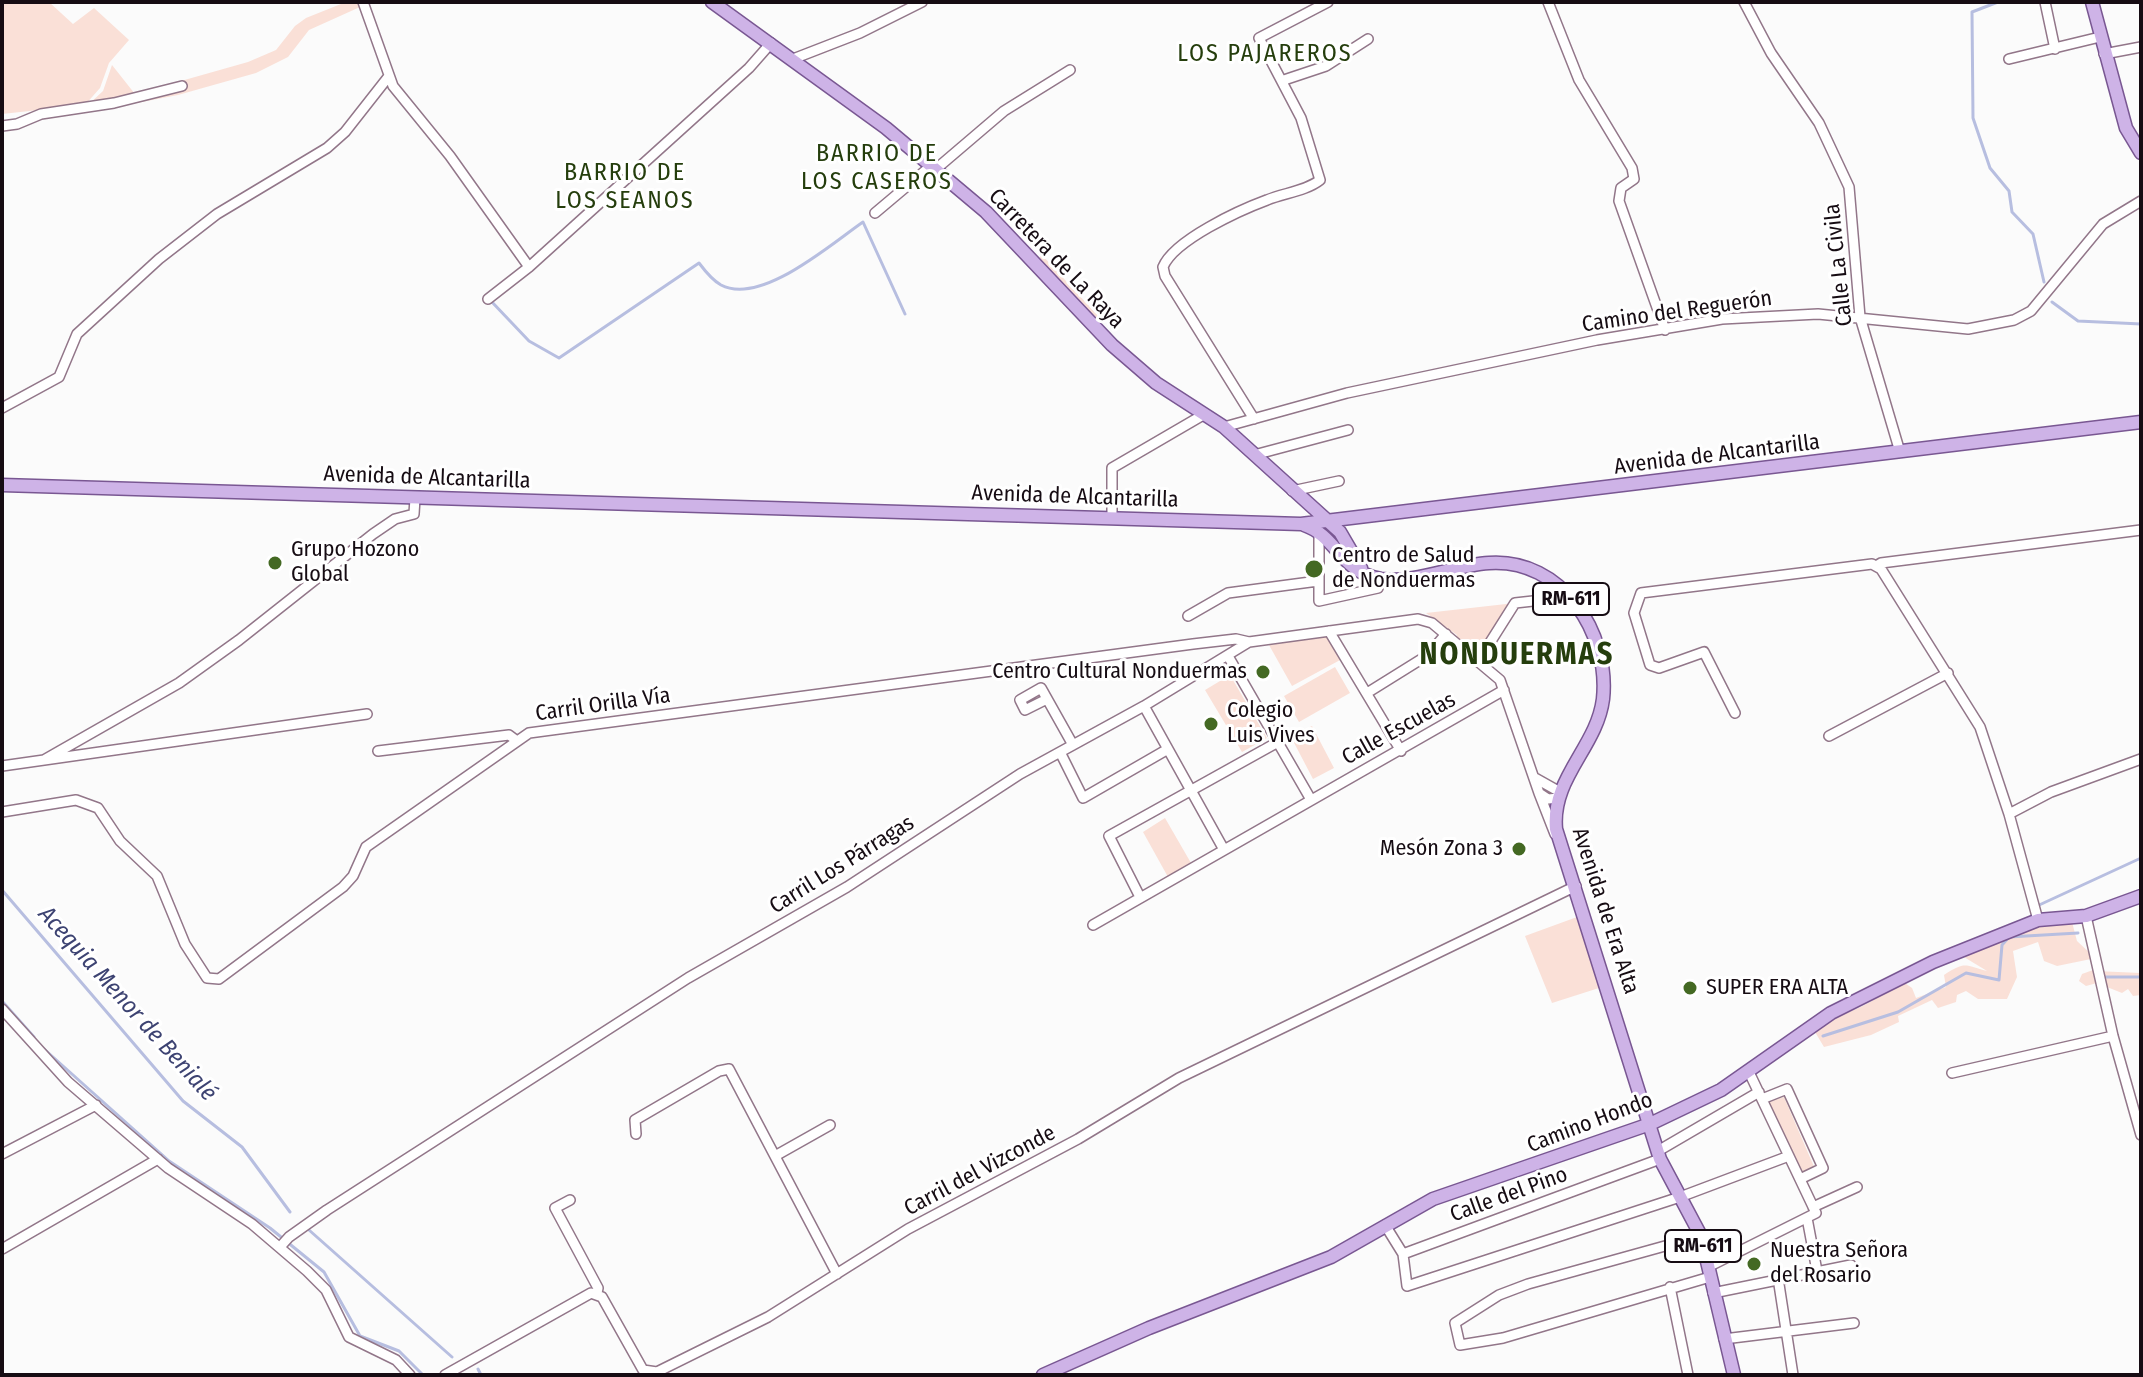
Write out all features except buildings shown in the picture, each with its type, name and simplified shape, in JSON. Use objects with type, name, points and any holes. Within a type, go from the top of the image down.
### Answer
[{"type":"main road","name":"Carretera de La Raya","points":[[712,2],[793,59],[934,167],[986,212],[1112,345],[1156,383],[1224,427],[1292,491],[1323,527]]},
{"type":"main road","points":[[2092,2],[2126,128],[2141,153]]},
{"type":"main road","name":"Avenida de Alcantarilla","points":[[2,485],[1323,527],[1363,518],[2141,422]]},
{"type":"main road","points":[[1345,539],[1349,528],[1363,518]]},
{"type":"main road","points":[[1323,527],[1345,539],[1353,560],[1376,583]]},
{"type":"main road","points":[[1323,527],[1329,543],[1349,566],[1376,583]]},
{"type":"main road","name":"Avenida de Era Alta","points":[[1376,583],[1481,564],[1510,564],[1545,577],[1579,608],[1599,650],[1603,700],[1594,731],[1560,795],[1556,821],[1650,1124]]},
{"type":"main road","name":"Camino Hondo","points":[[1043,1375],[1149,1328],[1331,1257],[1433,1199],[1650,1124],[1721,1090],[1831,1013],[2036,911],[2086,916],[2141,896]]},
{"type":"main road","name":"RM-611","points":[[1650,1124],[1659,1155],[1701,1236],[1734,1375]]},
{"type":"street","points":[[363,2],[389,76],[529,267]]},
{"type":"street","points":[[793,59],[870,28],[922,2]]},
{"type":"street","points":[[1328,2],[1259,38],[1279,80],[1326,66],[1368,39]]},
{"type":"street","points":[[1548,2],[1579,80],[1632,168],[1634,179],[1621,188],[1619,201],[1665,330]]},
{"type":"street","name":"Calle La Civila","points":[[1744,2],[1771,53],[1819,123],[1849,187],[1860,317],[1900,452]]},
{"type":"street","points":[[2045,2],[2055,49]]},
{"type":"street","points":[[2009,59],[2100,37]]},
{"type":"street","points":[[488,299],[529,267],[749,68],[771,43]]},
{"type":"street","points":[[2104,54],[2141,47]]},
{"type":"street","points":[[875,213],[1004,111],[1070,70]]},
{"type":"street","points":[[2,408],[59,377],[77,334],[159,259],[217,214],[327,148],[345,132],[389,76]]},
{"type":"street","points":[[1254,419],[1165,276],[1163,267],[1173,251],[1200,234],[1246,210],[1320,180],[1310,141],[1284,80]]},
{"type":"street","points":[[2,126],[17,124],[41,114],[114,103],[182,86]]},
{"type":"street","name":"Camino del Reguerón","points":[[1224,427],[1347,393],[1597,340],[1776,314],[1860,317],[1968,329],[2014,320],[2031,311],[2045,296],[2103,224],[2141,201]]},
{"type":"street","points":[[1112,518],[1112,468],[1203,415]]},
{"type":"street","points":[[1254,455],[1348,430]]},
{"type":"street","points":[[1292,491],[1339,481]]},
{"type":"street","points":[[44,760],[140,707],[227,649],[373,534],[395,519],[414,514],[415,498]]},
{"type":"street","points":[[1323,527],[1319,601],[1376,583]]},
{"type":"street","points":[[1735,713],[1704,652],[1659,668],[1650,665],[1634,613],[1641,593],[1857,564],[1876,566],[2141,530]]},
{"type":"street","points":[[1329,543],[1339,546],[1345,539]]},
{"type":"street","points":[[1876,566],[1948,673],[1980,727],[2009,814],[2036,911]]},
{"type":"street","points":[[1188,616],[1228,593],[1318,581]]},
{"type":"street","points":[[1479,660],[1515,603],[1560,598]]},
{"type":"street","name":"Carril Los Párragas","points":[[280,1247],[289,1237],[688,978],[847,887],[953,816],[1249,642],[1418,619],[1432,623],[1479,660],[1496,675],[1504,690]]},
{"type":"street","points":[[1329,631],[1401,751]]},
{"type":"street","points":[[1367,693],[1428,655],[1446,634]]},
{"type":"street","name":"Carril Orilla Vía","points":[[2,812],[76,800],[98,808],[120,841],[157,876],[185,944],[207,978],[219,979],[343,887],[353,876],[366,847],[389,829],[464,781],[517,741],[545,730],[1193,644],[1236,639],[1249,642]]},
{"type":"street","points":[[1228,656],[1310,798]]},
{"type":"street","points":[[1829,736],[1948,673]]},
{"type":"street","points":[[1504,690],[1539,793],[1559,838]]},
{"type":"street","name":"Calle Escuelas","points":[[1093,925],[1310,798],[1401,751],[1504,690]]},
{"type":"street","points":[[1047,699],[1073,745]]},
{"type":"street","points":[[1144,706],[1223,848]]},
{"type":"street","points":[[2,766],[367,714]]},
{"type":"street","points":[[378,751],[509,735],[517,741]]},
{"type":"street","points":[[1140,897],[1109,836],[1278,742]]},
{"type":"street","points":[[1060,752],[1083,798],[1168,749]]},
{"type":"street","points":[[2009,814],[2051,792],[2141,759]]},
{"type":"street","points":[[1535,778],[1560,795]]},
{"type":"street","points":[[1539,793],[1548,799],[1560,795]]},
{"type":"street","name":"Carril del Vizconde","points":[[597,1293],[643,1370],[649,1374],[768,1317],[908,1229],[1078,1139],[1179,1078],[1576,886]]},
{"type":"street","points":[[2086,916],[2113,1036],[2141,1135]]},
{"type":"street","points":[[2,1009],[68,1082],[158,1159],[252,1224],[326,1290],[349,1337],[396,1360],[410,1375]]},
{"type":"street","points":[[1952,1073],[2113,1036]]},
{"type":"street","points":[[636,1134],[635,1120],[719,1071],[729,1069],[837,1274]]},
{"type":"street","points":[[1701,1236],[1528,1284],[1499,1295],[1455,1323],[1460,1345],[1503,1338],[1670,1287],[1709,1272],[1816,1213],[1748,1070]]},
{"type":"street","points":[[1760,1095],[1787,1089],[1823,1168],[1800,1179]]},
{"type":"street","name":"Calle del Pino","points":[[1403,1254],[1659,1155],[1760,1095]]},
{"type":"street","points":[[2,1154],[96,1105]]},
{"type":"street","points":[[775,1156],[830,1125]]},
{"type":"street","points":[[1385,1225],[1403,1254],[1407,1286],[1680,1197],[1789,1156]]},
{"type":"street","points":[[2,1249],[158,1159]]},
{"type":"street","points":[[1813,1207],[1857,1187]]},
{"type":"street","points":[[445,1375],[591,1293],[597,1293],[555,1208],[570,1200]]},
{"type":"street","points":[[1807,1218],[1817,1271]]},
{"type":"street","points":[[1713,1293],[1851,1265]]},
{"type":"street","points":[[1778,1278],[1793,1375]]},
{"type":"street","points":[[1670,1287],[1688,1375]]},
{"type":"street","points":[[1724,1339],[1854,1323]]},
{"type":"shaded area","points":[[2,2],[49,2],[73,24],[94,8],[129,40],[109,63],[100,88],[85,105],[2,114]]},
{"type":"shaded area","points":[[346,2],[358,2],[360,7],[309,30],[288,57],[256,73],[178,95],[90,112],[89,104],[103,91],[112,65],[135,94],[248,62],[276,50],[295,26],[306,18]]},
{"type":"shaded area","points":[[1042,255],[1101,319],[1096,323],[1037,260]]},
{"type":"shaded area","points":[[1515,603],[1479,660],[1456,642],[1457,635],[1426,613]]},
{"type":"shaded area","points":[[1329,636],[1342,659],[1292,686],[1269,645]]},
{"type":"shaded area","points":[[1335,667],[1350,693],[1299,722],[1284,696]]},
{"type":"shaded area","points":[[1230,675],[1267,738],[1242,752],[1205,690]]},
{"type":"shaded area","points":[[1312,726],[1334,768],[1313,779],[1291,737]]},
{"type":"shaded area","points":[[1165,818],[1191,863],[1168,877],[1143,832]]},
{"type":"shaded area","points":[[1577,917],[1599,988],[1552,1003],[1525,936]]},
{"type":"shaded area","points":[[2040,922],[2072,922],[2077,941],[2092,955],[2095,971],[2141,973],[2141,995],[2133,996],[2128,989],[2122,993],[2097,983],[2086,986],[2079,981],[2082,974],[2093,970],[2091,959],[2057,966],[2044,961],[2038,942],[2013,951],[2017,977],[2007,999],[1978,999],[1966,991],[1957,995],[1956,1002],[1938,1008],[1932,1000],[1898,1016],[1899,1022],[1871,1035],[1824,1047],[1815,1032],[1902,981],[1912,988],[1916,998],[1946,987],[1944,975],[1961,966],[1987,971],[1964,957],[1963,952]]},
{"type":"shaded area","points":[[1784,1097],[1815,1169],[1802,1174],[1769,1102]]},
{"type":"waterway","points":[[1998,2],[1972,12],[1973,118],[1990,168],[2009,191],[2012,212],[2033,234],[2044,282]]},
{"type":"waterway","points":[[491,301],[529,341],[559,358],[699,263],[721,285],[737,289],[756,287],[795,270],[863,222],[905,314]]},
{"type":"waterway","points":[[2052,302],[2078,321],[2141,324]]},
{"type":"waterway","points":[[2037,906],[2141,858]]},
{"type":"waterway","name":"Acequia Menor de Benialé","points":[[2,890],[183,1101],[242,1147],[290,1212]]},
{"type":"waterway","points":[[1823,1036],[1898,1012],[1966,973],[1999,980],[2002,945],[2009,937],[2078,933]]},
{"type":"waterway","points":[[2106,977],[2141,977]]},
{"type":"waterway","points":[[2,1001],[34,1037]]},
{"type":"waterway","points":[[44,1049],[169,1161],[270,1228],[324,1272],[360,1336],[399,1351],[423,1375]]},
{"type":"waterway","name":"Acequia Menor de Benialé","points":[[309,1230],[452,1357]]},
{"type":"waterway","name":"Acequia Menor de Benialé","points":[[478,1369],[481,1375]]},
{"type":"place","name":"Grupo Hozono Global","points":[[275,563]]},
{"type":"place","name":"Centro de Salud de Nonduermas","points":[[1314,569]]},
{"type":"place","name":"Centro Cultural Nonduermas","points":[[1263,672]]},
{"type":"place","name":"Colegio Luis Vives","points":[[1211,724]]},
{"type":"place","name":"Mesón Zona 3","points":[[1519,849]]},
{"type":"place","name":"SUPER ERA ALTA","points":[[1690,988]]},
{"type":"place","name":"Nuestra Señora del Rosario","points":[[1754,1264]]},
{"type":"district","name":"LOS PAJAREROS","points":[[1265,54]]},
{"type":"district","name":"BARRIO DE LOS CASEROS","points":[[877,168]]},
{"type":"district","name":"BARRIO DE LOS SEANOS","points":[[625,187]]},
{"type":"district","name":"NONDUERMAS","points":[[1517,656]]}]
